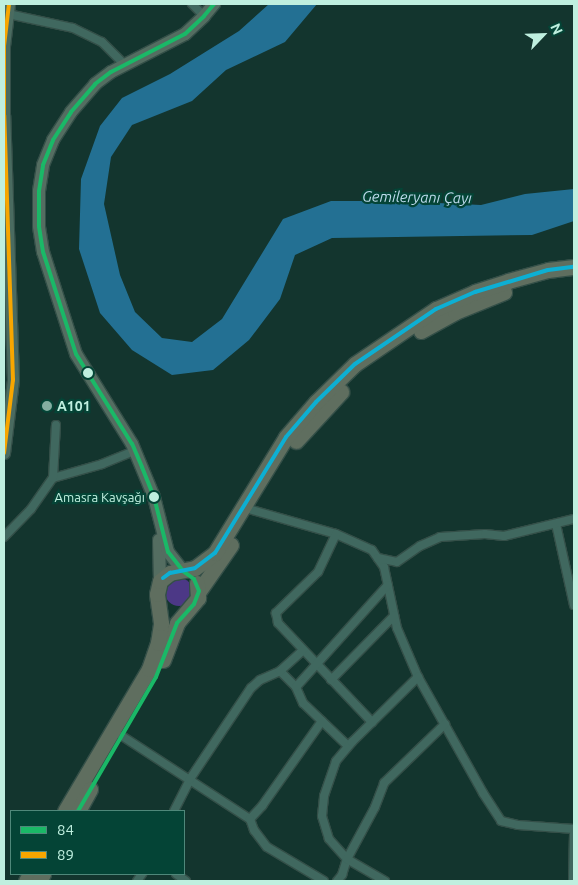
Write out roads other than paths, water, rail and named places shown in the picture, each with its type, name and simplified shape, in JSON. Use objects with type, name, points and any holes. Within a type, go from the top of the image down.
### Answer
[{"type":"highway","points":[[66,810],[149,669],[158,643],[161,623],[158,588],[160,582],[170,573],[183,572],[195,568],[215,553],[286,437],[316,402],[355,364],[436,309],[475,292],[540,272],[574,267]]},
{"type":"highway","points":[[84,808],[156,677],[177,623],[198,598],[199,591],[226,554],[296,442],[332,401],[364,369],[433,323],[497,295],[542,282],[574,276]]},
{"type":"highway","points":[[183,572],[194,578],[199,591]]},
{"type":"highway","points":[[159,601],[176,612],[189,609]]},
{"type":"main road","points":[[183,572],[174,562],[164,543],[154,497],[142,467],[76,354],[50,275],[39,226],[39,191],[43,165],[53,140],[71,112],[95,84],[125,65],[184,34],[214,4]]},
{"type":"main road","points":[[4,454],[7,416],[13,380],[8,348],[5,167],[4,46],[7,16]]},
{"type":"main road","points":[[142,467],[160,547],[160,582]]},
{"type":"street","points":[[192,4],[204,16]]},
{"type":"street","points":[[7,16],[74,28],[102,42],[125,65]]},
{"type":"street","points":[[4,537],[31,508],[53,478],[56,425]]},
{"type":"street","points":[[53,478],[102,464],[134,451]]},
{"type":"street","points":[[252,510],[336,534],[372,550],[384,567],[397,628],[418,677],[483,793],[501,821],[518,825],[574,829]]},
{"type":"street","points":[[378,558],[397,562],[420,546],[440,537],[485,534],[504,536],[574,520]]},
{"type":"street","points":[[556,524],[574,605]]},
{"type":"street","points":[[336,534],[318,572],[276,613],[278,623],[372,722]]},
{"type":"street","points":[[296,687],[317,666],[388,585]]},
{"type":"street","points":[[331,680],[394,616]]},
{"type":"street","points":[[174,810],[190,779],[251,688],[260,680],[280,671],[303,650]]},
{"type":"street","points":[[280,671],[296,687],[303,703],[348,746]]},
{"type":"street","points":[[385,881],[347,859],[329,839],[322,816],[324,796],[336,761],[348,746],[418,677]]},
{"type":"street","points":[[250,818],[262,806],[322,721]]},
{"type":"street","points":[[337,881],[342,875],[347,859],[375,808],[384,783],[445,724]]},
{"type":"street","points":[[122,736],[250,818],[254,830],[267,847],[324,881]]},
{"type":"street","points":[[574,834],[574,878]]},
{"type":"water","points":[[269,4],[317,4],[285,42],[226,70],[192,101],[132,125],[111,157],[104,204],[120,275],[135,312],[162,338],[192,342],[222,319],[283,219],[331,201],[395,201],[481,205],[525,194],[574,189],[574,221],[532,235],[332,238],[295,255],[280,299],[249,340],[213,370],[172,375],[132,350],[100,313],[79,249],[81,179],[100,126],[122,98],[170,74],[239,31]]},
{"type":"place","name":"A101","points":[[47,406]]},
{"type":"place","name":"Amasra Kavşağı","points":[[154,497]]},
{"type":"water label","name":"Gemileryanı Çayı","points":[[417,197]]}]
